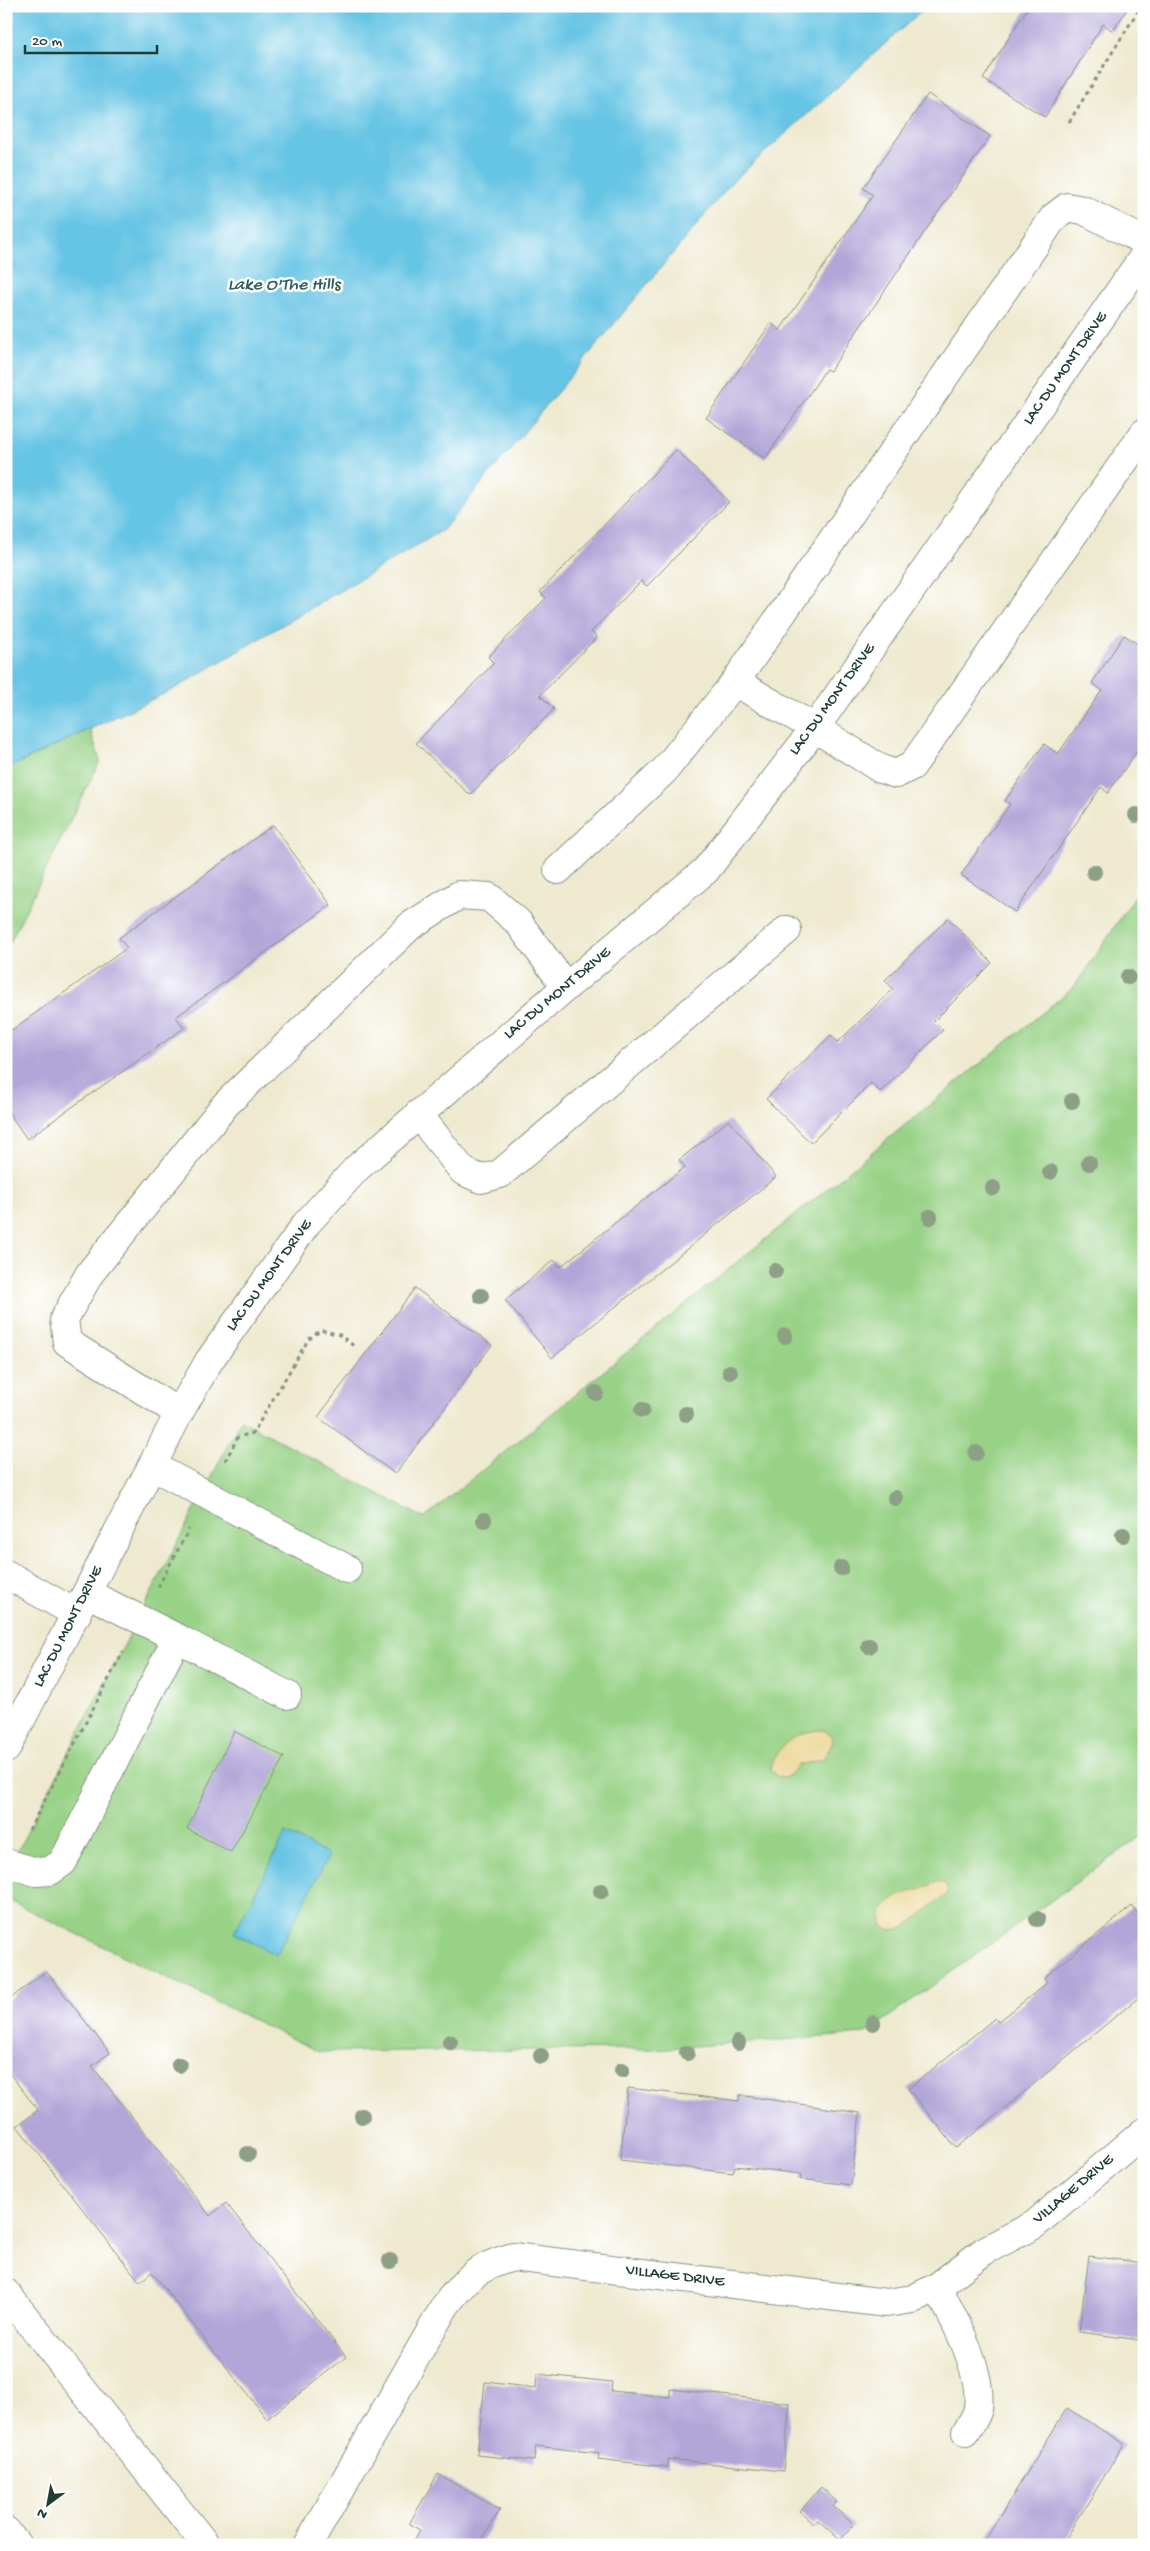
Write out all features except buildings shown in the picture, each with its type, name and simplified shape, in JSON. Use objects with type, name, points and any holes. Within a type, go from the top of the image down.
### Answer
[{"type":"street","points":[[558,870],[664,771],[734,682],[1054,217],[1067,207],[1083,210],[1144,241]]},
{"type":"street","name":"LAC DU MONT DRIVE","points":[[6,1748],[179,1412],[209,1361],[306,1224],[357,1168],[418,1114],[566,986],[706,870],[816,728],[1139,274]]},
{"type":"street","points":[[734,682],[816,728],[881,770],[896,774],[912,766],[1144,433]]},
{"type":"street","points":[[179,1412],[68,1342],[64,1319],[90,1273],[226,1104],[410,926],[459,895],[489,897],[518,922],[566,986]]},
{"type":"street","points":[[418,1114],[463,1171],[481,1180],[500,1174],[787,930]]},
{"type":"street","points":[[152,1466],[348,1569]]},
{"type":"street","points":[[6,1574],[82,1603],[141,1619],[287,1695]]},
{"type":"street","points":[[8,1864],[36,1872],[50,1871],[63,1862],[177,1638]]},
{"type":"street","name":"VILLAGE DRIVE","points":[[308,2545],[445,2306],[465,2280],[489,2264],[513,2257],[886,2303],[913,2299],[937,2287],[984,2251],[1034,2225],[1144,2132]]},
{"type":"street","points":[[937,2287],[963,2335],[977,2384],[978,2409],[966,2432]]},
{"type":"street","points":[[6,2293],[206,2545]]},
{"type":"street","points":[[6,2531],[17,2545]]},
{"type":"path","points":[[1069,122],[1141,6]]},
{"type":"path","points":[[8,1864],[238,1437],[253,1433],[308,1340],[321,1330],[340,1335],[355,1347]]},
{"type":"green space","points":[[90,729],[100,761],[6,950],[6,769]]},
{"type":"green space","points":[[1144,883],[1144,1834],[865,2034],[653,2049],[319,2052],[6,1899],[6,1873],[241,1420],[424,1518],[1074,987]]},
{"type":"sand","points":[[823,1730],[831,1735],[833,1742],[823,1759],[798,1765],[791,1774],[784,1778],[776,1776],[770,1768],[780,1751],[790,1740],[804,1733]]},
{"type":"sand","points":[[939,1881],[946,1885],[948,1893],[904,1928],[889,1930],[882,1925],[882,1914],[892,1900],[900,1895]]},
{"type":"water","name":"Lake O'The Hills","points":[[6,6],[927,6],[732,182],[443,530],[174,689],[6,769]]},
{"type":"water","points":[[286,1833],[329,1855],[276,1955],[234,1933]]}]
